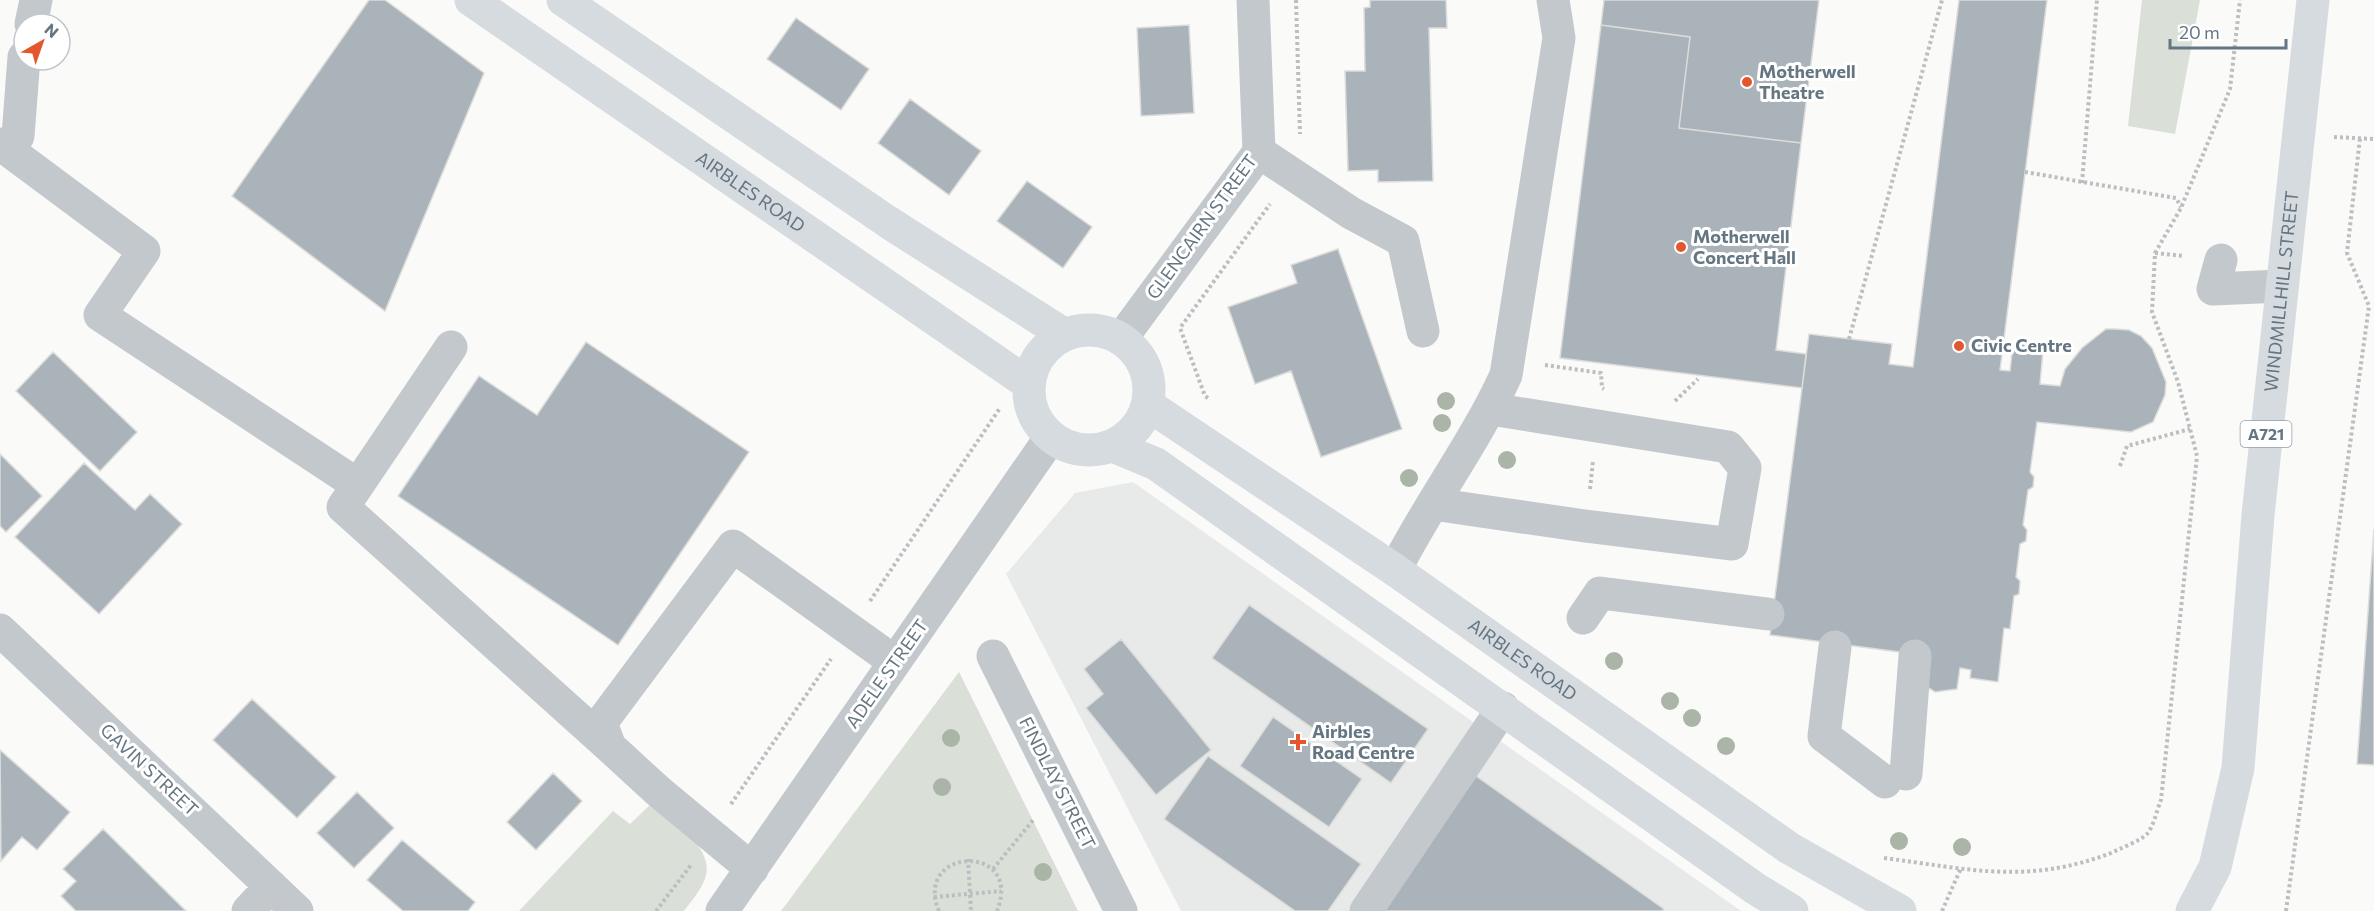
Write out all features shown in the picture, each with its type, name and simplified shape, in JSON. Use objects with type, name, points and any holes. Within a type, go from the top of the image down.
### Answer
[{"type":"main road","name":"AIRBLES ROAD","points":[[471,0],[1029,384]]},
{"type":"main road","points":[[563,0],[888,222],[1065,335]]},
{"type":"main road","name":"WINDMILLHILL STREET","points":[[2192,911],[2215,867],[2238,768],[2258,516],[2313,0]]},
{"type":"main road","points":[[1097,330],[1121,339],[1139,356],[1147,374],[1150,391],[1148,405],[1137,427],[1113,446],[1086,450],[1067,446],[1051,437],[1038,422],[1031,407],[1029,384],[1037,360],[1047,346],[1077,331],[1097,330]]},
{"type":"main road","name":"AIRBLES ROAD","points":[[1148,405],[1395,570],[1789,848],[1900,911]]},
{"type":"main road","points":[[1113,446],[1156,464],[1756,888],[1792,911]]},
{"type":"main road","points":[[2169,911],[2215,867]]},
{"type":"street","name":"GLENCAIRN STREET","points":[[1121,339],[1259,152],[1253,0]]},
{"type":"street","points":[[1395,570],[1491,409],[1506,375],[1558,38],[1553,0]]},
{"type":"street","points":[[21,72],[9,140],[144,252],[100,315],[358,485]]},
{"type":"street","points":[[1259,152],[1351,213],[1402,241],[1423,331]]},
{"type":"street","points":[[2221,260],[2213,289],[2282,286]]},
{"type":"street","points":[[451,348],[344,507],[658,791],[752,869]]},
{"type":"street","points":[[1433,504],[1732,544],[1745,468],[1728,447],[1491,409]]},
{"type":"street","name":"ADELE STREET","points":[[722,911],[1051,437]]},
{"type":"street","points":[[610,747],[602,723],[733,546],[895,662]]},
{"type":"street","points":[[1583,618],[1600,593],[1768,614]]},
{"type":"street","name":"GAVIN STREET","points":[[0,631],[297,911]]},
{"type":"street","points":[[1835,646],[1824,736],[1896,778],[1915,656]]},
{"type":"street","name":"FINDLAY STREET","points":[[993,656],[1121,911]]},
{"type":"street","points":[[1366,911],[1503,708]]},
{"type":"street","points":[[248,911],[271,886]]},
{"type":"path","points":[[1296,0],[1301,140]]},
{"type":"path","points":[[1849,339],[1942,0]]},
{"type":"path","points":[[2082,183],[2097,0]]},
{"type":"path","points":[[1875,857],[1990,873],[2024,873],[2058,869],[2109,854],[2147,834],[2161,800],[2163,788],[2197,456],[2178,382],[2152,312],[2155,253],[2181,208],[2230,89],[2240,0]]},
{"type":"path","points":[[2286,911],[2369,306],[2347,253],[2360,138]]},
{"type":"path","points":[[2025,172],[2176,198],[2181,208]]},
{"type":"path","points":[[1215,403],[1205,396],[1180,328],[1276,196]]},
{"type":"path","points":[[1541,364],[1601,373],[1602,388],[1612,390]]},
{"type":"path","points":[[1674,402],[1698,380]]},
{"type":"path","points":[[2120,466],[2127,446],[2190,429]]},
{"type":"path","points":[[1589,493],[1594,452]]},
{"type":"path","points":[[993,869],[1059,788]]},
{"type":"path","points":[[968,860],[971,911]]},
{"type":"path","points":[[939,911],[934,897],[936,884],[942,872],[954,863],[968,860],[982,862],[993,869],[1001,884],[1002,899],[997,911]]},
{"type":"path","points":[[1942,911],[1961,868]]},
{"type":"path","points":[[934,897],[1001,891]]},
{"type":"shaded area","points":[[2142,0],[2200,0],[2175,134],[2128,126]]},
{"type":"shaded area","name":"Airbles Road Centre","points":[[1133,482],[1741,911],[1181,911],[1006,574],[1075,493]]},
{"type":"shaded area","points":[[959,672],[1078,911],[781,911]]},
{"type":"shaded area","points":[[653,802],[689,834],[703,854],[706,875],[697,894],[684,911],[519,911],[613,811],[630,824]]},
{"type":"building","points":[[369,0],[385,0],[484,73],[385,311],[232,196]]},
{"type":"building","points":[[1370,0],[1446,0],[1447,28],[1429,28],[1433,181],[1378,182],[1378,170],[1348,171],[1345,71],[1365,71],[1364,8],[1370,7]]},
{"type":"building","name":"Motherwell Theatre","points":[[1604,0],[1819,0],[1801,143],[1679,128],[1690,37],[1601,25]]},
{"type":"building","name":"Civic Centre","points":[[1959,0],[2047,0],[2000,370],[2010,371],[2013,344],[2032,342],[2043,350],[2040,384],[2060,386],[2065,369],[2082,348],[2106,329],[2129,330],[2141,336],[2152,348],[2166,382],[2165,395],[2153,422],[2131,432],[2037,422],[2030,472],[2034,477],[2033,487],[2028,490],[2023,525],[2027,530],[2026,541],[2020,544],[2016,577],[2020,581],[2019,594],[2014,596],[2010,629],[2004,628],[1998,682],[1970,678],[1971,670],[1960,668],[1957,689],[1935,692],[1919,682],[1922,655],[1770,635],[1809,334],[1892,344],[1889,364],[1913,367]]},
{"type":"building","points":[[796,18],[869,69],[841,110],[767,59]]},
{"type":"building","points":[[1189,25],[1194,113],[1141,116],[1137,28]]},
{"type":"building","name":"Motherwell Concert Hall","points":[[1601,25],[1690,37],[1679,128],[1801,143],[1776,350],[1806,354],[1802,388],[1560,358]]},
{"type":"building","points":[[910,99],[981,151],[949,195],[878,143]]},
{"type":"building","points":[[1027,181],[1092,227],[1063,268],[997,221]]},
{"type":"building","points":[[1338,249],[1402,429],[1321,457],[1291,371],[1255,384],[1228,307],[1297,283],[1291,265]]},
{"type":"building","points":[[586,342],[749,452],[618,645],[398,496],[479,376],[537,415]]},
{"type":"building","points":[[53,352],[137,432],[100,471],[16,391]]},
{"type":"building","points":[[0,454],[42,496],[6,532],[0,526]]},
{"type":"building","points":[[84,463],[135,510],[150,494],[182,524],[99,614],[15,537]]},
{"type":"building","points":[[2374,529],[2374,765],[2357,764]]},
{"type":"building","points":[[1249,605],[1428,729],[1391,783],[1212,658]]},
{"type":"building","points":[[1121,639],[1211,750],[1156,795],[1086,708],[1103,694],[1084,669]]},
{"type":"building","points":[[252,699],[336,777],[297,818],[213,740]]},
{"type":"building","points":[[1273,717],[1362,779],[1329,827],[1240,766]]},
{"type":"building","points":[[0,750],[70,812],[37,850],[22,837],[1,861]]},
{"type":"building","points":[[1208,756],[1361,864],[1328,911],[1295,911],[1164,819]]},
{"type":"building","points":[[553,773],[582,801],[536,850],[507,822]]},
{"type":"building","points":[[1476,776],[1664,909],[1662,911],[1381,911]]},
{"type":"building","points":[[357,792],[394,828],[354,868],[317,833]]},
{"type":"building","points":[[103,829],[186,911],[76,911],[61,896],[76,881],[63,869]]},
{"type":"building","points":[[402,840],[475,902],[468,911],[403,911],[367,880]]},
{"type":"place","name":"Motherwell Theatre","points":[[1747,82]]},
{"type":"place","name":"Motherwell Concert Hall","points":[[1681,247]]},
{"type":"place","name":"Civic Centre","points":[[1959,346]]},
{"type":"place","name":"Airbles Road Centre","points":[[1298,742]]}]
